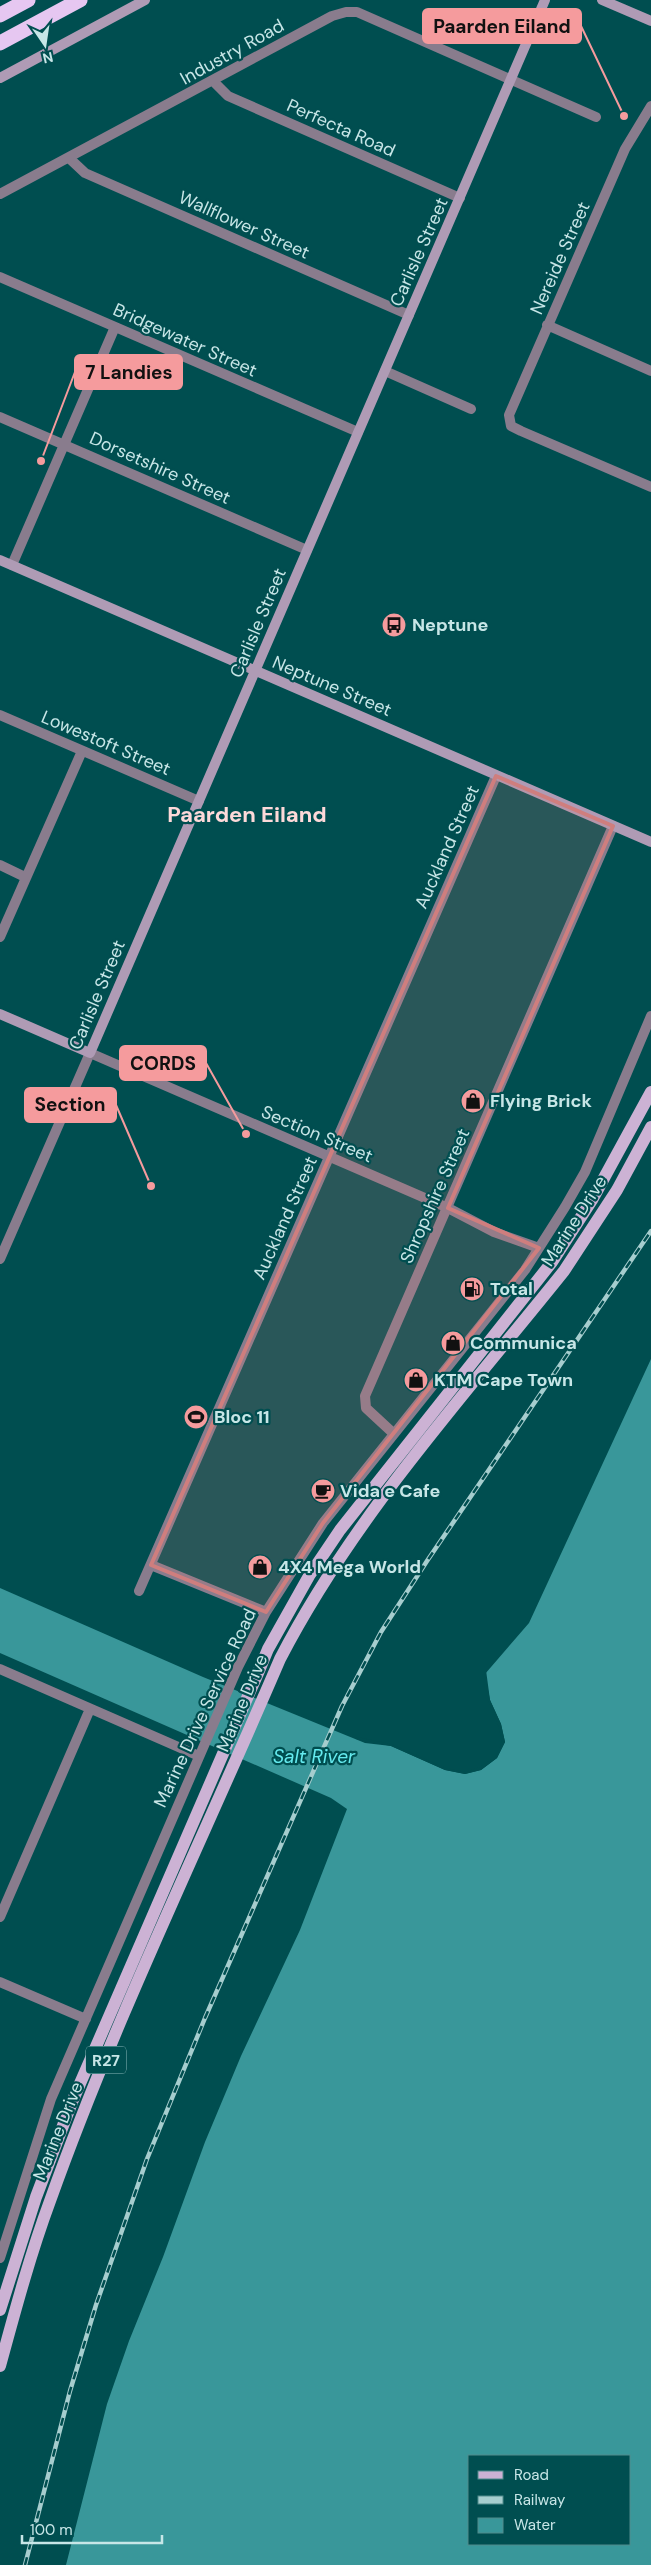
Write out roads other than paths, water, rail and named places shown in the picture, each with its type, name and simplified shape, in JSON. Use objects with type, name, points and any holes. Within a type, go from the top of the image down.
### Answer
[{"type":"highway","points":[[0,15],[28,0]]},
{"type":"highway","points":[[0,43],[80,0]]},
{"type":"main road","name":"Marine Drive","points":[[0,2310],[36,2197],[72,2102],[268,1649],[309,1576],[340,1530],[552,1262],[577,1225],[651,1092]]},
{"type":"main road","name":"Marine Drive","points":[[0,2366],[34,2247],[66,2157],[269,1683],[298,1623],[350,1540],[564,1271],[613,1196],[651,1127]]},
{"type":"street","points":[[0,78],[146,0]]},
{"type":"street","name":"Carlisle Street","points":[[0,1260],[545,0]]},
{"type":"street","points":[[602,0],[651,21]]},
{"type":"street","name":"Industry Road","points":[[1,191],[69,158],[332,16],[346,12],[357,12],[596,117]]},
{"type":"street","name":"Perfecta Road","points":[[213,81],[228,96],[460,198]]},
{"type":"street","name":"Nereide Street","points":[[651,106],[625,149],[511,406],[509,415],[511,426],[651,487]]},
{"type":"street","name":"Wallflower Street","points":[[69,158],[85,173],[410,315]]},
{"type":"street","name":"Bridgewater Street","points":[[0,277],[358,432]]},
{"type":"street","points":[[547,325],[651,371]]},
{"type":"street","points":[[12,565],[115,327]]},
{"type":"street","points":[[384,371],[472,409]]},
{"type":"street","name":"Dorsetshire Street","points":[[0,417],[307,550]]},
{"type":"street","name":"Neptune Street","points":[[0,560],[651,842]]},
{"type":"street","name":"Lowestoft Street","points":[[0,715],[200,801]]},
{"type":"street","points":[[0,937],[82,750]]},
{"type":"street","name":"Auckland Street","points":[[139,1591],[496,776]]},
{"type":"street","name":"Shropshire Street","points":[[393,1433],[366,1408],[365,1396],[613,826]]},
{"type":"street","points":[[0,866],[25,877]]},
{"type":"street","name":"Section Street","points":[[0,1014],[448,1208],[494,1232],[538,1248]]},
{"type":"street","name":"Marine Drive Service Road","points":[[0,2258],[51,2099],[238,1667],[266,1612],[323,1523],[525,1270],[585,1172],[651,1016]]},
{"type":"street","points":[[151,1565],[266,1612]]},
{"type":"street","points":[[0,1669],[90,1709],[201,1752]]},
{"type":"street","points":[[0,1917],[90,1709]]},
{"type":"street","points":[[0,1982],[86,2019]]},
{"type":"water","name":"Salt River","points":[[651,1359],[651,2565],[66,2565],[107,2404],[129,2341],[163,2257],[205,2142],[241,2056],[300,1930],[347,1809],[331,1798],[0,1653],[0,1588],[203,1677],[365,1743],[391,1746],[445,1770],[465,1774],[481,1770],[497,1758],[505,1742],[501,1724],[490,1700],[485,1674],[529,1623]]},
{"type":"railway","points":[[25,2565],[70,2391],[96,2305],[147,2159],[205,2018],[342,1706],[381,1632],[427,1561],[651,1231]]},
{"type":"place","name":"Paarden Eiland","points":[[624,116]]},
{"type":"place","name":"7 Landies","points":[[41,461]]},
{"type":"place","name":"Neptune","points":[[394,625]]},
{"type":"place","name":"Flying Brick","points":[[473,1101]]},
{"type":"place","name":"CORDS","points":[[246,1134]]},
{"type":"place","name":"Section","points":[[151,1186]]},
{"type":"place","name":"Total","points":[[472,1289]]},
{"type":"place","name":"Communica","points":[[453,1343]]},
{"type":"place","name":"KTM Cape Town","points":[[416,1380]]},
{"type":"place","name":"Bloc 11","points":[[196,1417]]},
{"type":"place","name":"Vida e Cafe","points":[[323,1491]]},
{"type":"place","name":"4X4 Mega World","points":[[260,1567]]},
{"type":"district","name":"Paarden Eiland","points":[[247,814]]}]
